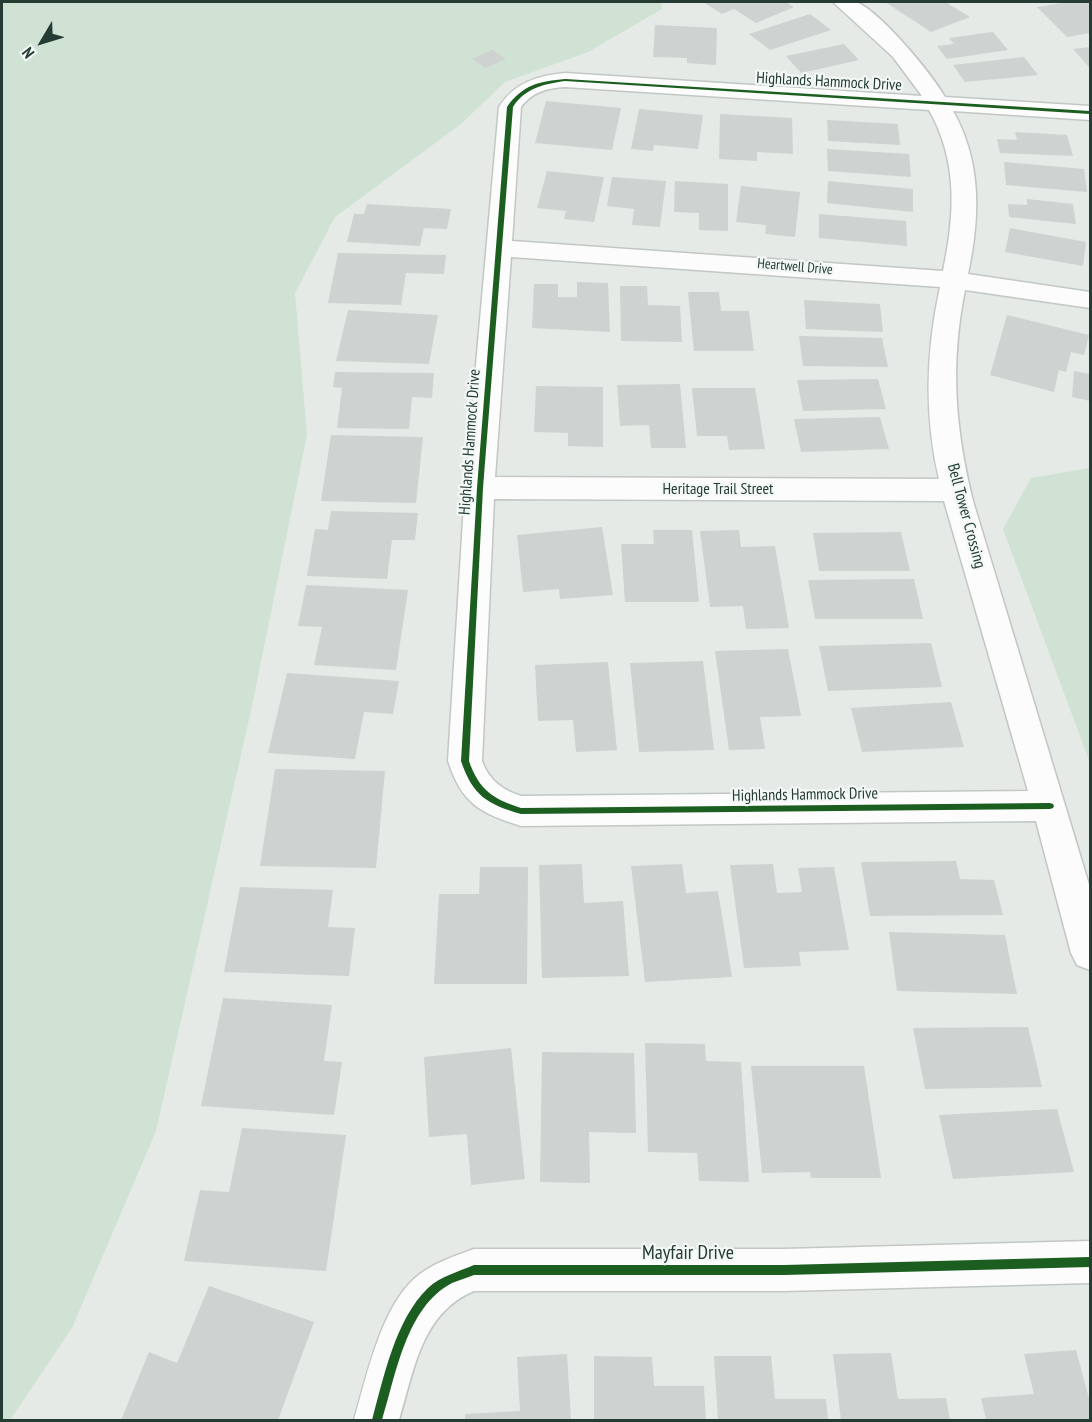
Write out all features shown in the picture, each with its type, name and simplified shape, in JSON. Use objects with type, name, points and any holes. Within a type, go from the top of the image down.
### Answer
[{"type":"street","name":"Bell Tower Crossing","points":[[843,2],[866,20],[920,76],[937,102],[951,132],[961,162],[967,194],[943,350],[943,416],[955,490],[1050,806],[1090,953]]},
{"type":"street","name":"Highlands Hammock Drive","points":[[1050,806],[521,811],[500,805],[482,794],[470,779],[465,761],[480,488],[510,107],[514,98],[535,85],[565,80],[1090,113]]},
{"type":"street","name":"Heartwell Drive","points":[[498,248],[724,262],[955,280],[1090,300]]},
{"type":"street","name":"Heritage Trail Street","points":[[480,488],[955,490]]},
{"type":"street","name":"Mayfair Drive","points":[[377,1420],[407,1324],[425,1299],[447,1281],[474,1270],[784,1270],[1090,1262]]},
{"type":"green space","points":[[2,2],[661,2],[662,9],[588,52],[505,82],[461,124],[335,217],[295,293],[307,435],[252,706],[156,1131],[72,1328],[10,1420],[2,1420]]},
{"type":"green space","points":[[1090,468],[1090,763],[1003,529],[1031,478]]},
{"type":"building","points":[[703,2],[785,2],[794,7],[756,23],[734,9],[722,14]]},
{"type":"building","points":[[885,2],[945,2],[970,17],[931,32]]},
{"type":"building","points":[[1069,2],[1090,2],[1090,33],[1067,37],[1037,7]]},
{"type":"building","points":[[810,14],[831,30],[770,50],[749,34]]},
{"type":"building","points":[[655,25],[717,28],[716,65],[687,63],[687,58],[653,57]]},
{"type":"building","points":[[993,32],[1008,50],[947,59],[937,46],[954,44],[949,38]]},
{"type":"building","points":[[844,44],[859,60],[801,73],[786,56]]},
{"type":"building","points":[[1090,47],[1090,67],[1089,67],[1073,49]]},
{"type":"building","points":[[492,50],[506,59],[486,68],[472,59]]},
{"type":"building","points":[[1024,57],[1038,75],[965,82],[953,65]]},
{"type":"building","points":[[546,101],[621,108],[612,150],[535,143]]},
{"type":"building","points":[[639,109],[703,115],[698,149],[654,145],[653,151],[631,149]]},
{"type":"building","points":[[720,114],[792,118],[793,154],[757,152],[757,161],[719,159]]},
{"type":"building","points":[[827,120],[898,124],[900,145],[828,141]]},
{"type":"building","points":[[1015,132],[1067,135],[1073,156],[1000,153],[997,139],[1017,140]]},
{"type":"building","points":[[827,149],[909,154],[911,177],[828,171]]},
{"type":"building","points":[[1004,162],[1084,169],[1087,192],[1006,185]]},
{"type":"building","points":[[547,171],[604,177],[594,222],[564,219],[566,211],[537,208]]},
{"type":"building","points":[[612,177],[666,181],[660,227],[632,225],[634,209],[607,206]]},
{"type":"building","points":[[675,181],[728,184],[728,231],[699,230],[699,213],[674,212]]},
{"type":"building","points":[[828,181],[913,189],[913,212],[827,203]]},
{"type":"building","points":[[741,186],[800,192],[795,237],[765,234],[766,225],[736,222]]},
{"type":"building","points":[[1027,199],[1073,204],[1076,224],[1009,217],[1008,204],[1027,205]]},
{"type":"building","points":[[367,204],[451,209],[447,229],[424,228],[420,246],[347,242],[354,214],[364,214]]},
{"type":"building","points":[[819,214],[906,221],[907,246],[819,238]]},
{"type":"building","points":[[1010,228],[1086,242],[1083,266],[1005,252]]},
{"type":"building","points":[[338,253],[446,255],[444,274],[406,273],[401,305],[328,303]]},
{"type":"building","points":[[577,282],[608,283],[610,332],[532,328],[534,284],[558,284],[558,297],[577,297]]},
{"type":"building","points":[[620,286],[647,286],[648,305],[680,306],[682,342],[621,341]]},
{"type":"building","points":[[688,292],[719,292],[721,311],[749,311],[754,351],[694,351]]},
{"type":"building","points":[[804,300],[880,304],[883,332],[806,329]]},
{"type":"building","points":[[348,310],[438,315],[429,364],[336,361]]},
{"type":"building","points":[[1007,315],[1089,335],[1084,355],[1071,352],[1066,372],[1059,370],[1054,392],[990,375]]},
{"type":"building","points":[[799,336],[882,338],[888,367],[803,366]]},
{"type":"building","points":[[1074,371],[1090,374],[1090,401],[1072,397]]},
{"type":"building","points":[[335,372],[434,373],[432,398],[412,397],[409,429],[337,428],[342,388],[333,387]]},
{"type":"building","points":[[878,379],[886,409],[803,411],[797,380]]},
{"type":"building","points":[[680,384],[686,448],[651,448],[649,425],[620,426],[617,385]]},
{"type":"building","points":[[536,386],[603,387],[603,447],[568,446],[568,433],[534,432]]},
{"type":"building","points":[[692,388],[755,388],[765,449],[729,450],[727,436],[697,436]]},
{"type":"building","points":[[880,417],[889,449],[801,452],[794,419]]},
{"type":"building","points":[[331,435],[423,437],[416,503],[321,501]]},
{"type":"building","points":[[331,511],[418,513],[415,540],[392,540],[387,579],[307,576],[315,529],[328,530]]},
{"type":"building","points":[[602,527],[613,595],[560,599],[559,589],[523,592],[517,535]]},
{"type":"building","points":[[653,530],[692,530],[699,602],[625,602],[621,544],[654,544]]},
{"type":"building","points":[[739,530],[741,547],[775,546],[789,628],[746,629],[743,606],[710,607],[700,531]]},
{"type":"building","points":[[901,532],[910,571],[819,571],[813,533]]},
{"type":"building","points":[[914,579],[923,619],[815,619],[808,580]]},
{"type":"building","points":[[306,585],[408,590],[396,670],[314,665],[322,627],[298,626]]},
{"type":"building","points":[[931,643],[942,687],[828,691],[819,646]]},
{"type":"building","points":[[788,649],[801,716],[760,717],[765,749],[729,750],[715,651]]},
{"type":"building","points":[[703,661],[714,750],[639,752],[630,663]]},
{"type":"building","points":[[608,662],[617,750],[576,752],[573,720],[538,721],[535,665]]},
{"type":"building","points":[[287,673],[399,681],[393,714],[364,712],[355,759],[268,753]]},
{"type":"building","points":[[951,702],[964,747],[862,752],[851,708]]},
{"type":"building","points":[[275,769],[385,771],[376,868],[260,866]]},
{"type":"building","points":[[956,861],[960,879],[994,880],[1003,915],[870,916],[861,862]]},
{"type":"building","points":[[582,864],[584,903],[623,901],[629,976],[542,978],[539,865]]},
{"type":"building","points":[[682,864],[686,893],[718,891],[732,977],[645,982],[631,866]]},
{"type":"building","points":[[773,864],[777,893],[802,892],[798,868],[834,867],[849,950],[799,952],[801,966],[744,968],[730,865]]},
{"type":"building","points":[[480,867],[528,867],[527,984],[434,984],[439,894],[479,894]]},
{"type":"building","points":[[240,887],[333,890],[328,927],[355,928],[349,976],[224,972]]},
{"type":"building","points":[[889,932],[1005,935],[1017,994],[897,991]]},
{"type":"building","points":[[223,998],[332,1005],[324,1061],[342,1062],[334,1115],[201,1106]]},
{"type":"building","points":[[1028,1027],[1042,1087],[925,1089],[913,1028]]},
{"type":"building","points":[[645,1043],[705,1044],[706,1061],[741,1062],[749,1182],[699,1181],[697,1153],[648,1152]]},
{"type":"building","points":[[511,1048],[525,1179],[471,1185],[467,1134],[429,1137],[424,1057]]},
{"type":"building","points":[[542,1052],[634,1053],[636,1133],[589,1132],[590,1183],[540,1182]]},
{"type":"building","points":[[751,1066],[864,1066],[881,1178],[811,1178],[810,1172],[762,1173]]},
{"type":"building","points":[[1057,1109],[1074,1172],[953,1179],[939,1115]]},
{"type":"building","points":[[242,1128],[346,1135],[326,1271],[184,1261],[200,1190],[229,1192]]},
{"type":"building","points":[[209,1286],[314,1322],[278,1420],[121,1420],[149,1352],[177,1363]]},
{"type":"building","points":[[1076,1350],[1090,1402],[1090,1420],[986,1420],[981,1398],[1034,1394],[1024,1354]]},
{"type":"building","points":[[891,1353],[898,1399],[946,1398],[950,1420],[841,1420],[833,1354]]},
{"type":"building","points":[[567,1354],[571,1420],[465,1420],[465,1414],[520,1411],[517,1357]]},
{"type":"building","points":[[594,1356],[652,1357],[654,1386],[704,1386],[706,1420],[594,1420]]},
{"type":"building","points":[[714,1356],[771,1356],[775,1399],[826,1399],[828,1420],[718,1420]]},
{"type":"cycle path","points":[[1050,806],[521,811],[492,800],[478,789],[465,761],[480,488],[510,107],[526,90],[533,86],[565,80],[1090,113]]},
{"type":"cycle path","points":[[377,1420],[400,1342],[419,1306],[432,1291],[448,1280],[474,1270],[784,1270],[1090,1262]]}]
